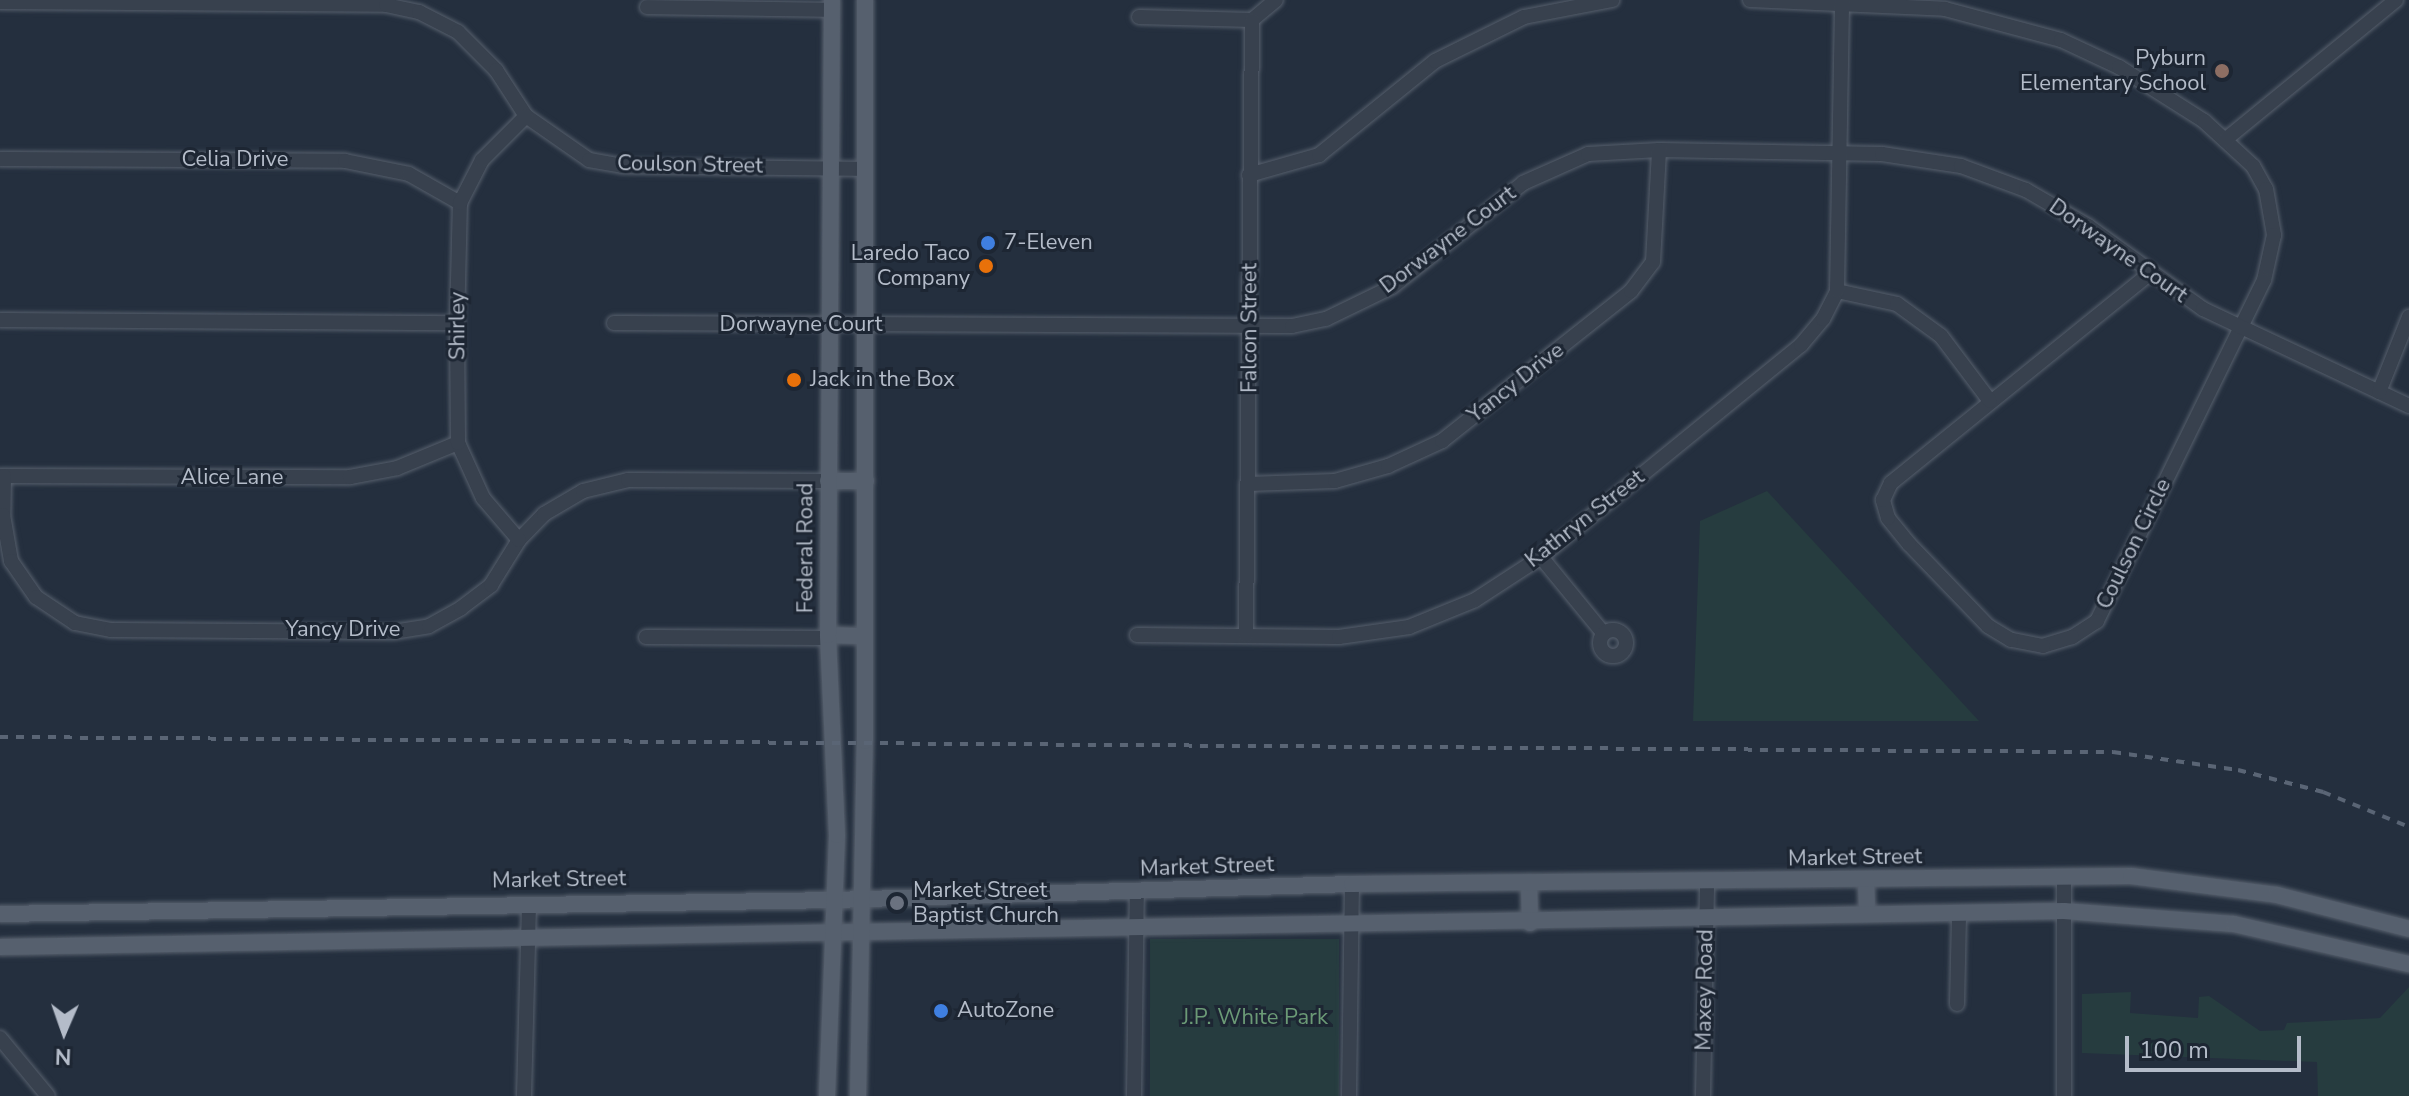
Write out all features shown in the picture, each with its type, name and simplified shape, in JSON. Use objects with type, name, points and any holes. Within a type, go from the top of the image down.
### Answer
[{"type":"main road","points":[[858,1096],[863,899],[866,481],[865,0]]},
{"type":"main road","name":"Federal Road","points":[[827,1096],[834,900],[828,637],[832,5]]},
{"type":"main road","points":[[828,481],[866,481]]},
{"type":"main road","points":[[828,637],[865,636]]},
{"type":"main road","name":"Market Street","points":[[0,914],[834,900],[1352,884],[1707,884],[2064,876],[2193,881],[2277,895],[2409,929]]},
{"type":"main road","points":[[1866,880],[1867,914]]},
{"type":"main road","points":[[1529,882],[1530,923]]},
{"type":"main road","points":[[0,947],[832,933],[862,935],[2064,911],[2234,924],[2409,964]]},
{"type":"street","points":[[1139,17],[1252,20],[1276,0]]},
{"type":"street","points":[[1249,175],[1319,155],[1435,61],[1524,17],[1612,0]]},
{"type":"street","points":[[1750,0],[1842,1],[1945,9],[2061,40],[2169,96],[2253,166],[2266,189],[2274,235],[2264,280],[2239,328]]},
{"type":"street","points":[[2225,140],[2396,0]]},
{"type":"street","points":[[1842,1],[1837,291],[1897,304],[1941,336],[1990,401]]},
{"type":"street","name":"Coulson Street","points":[[0,2],[352,4],[408,10],[440,21],[480,51],[526,116],[589,160],[622,166],[865,169]]},
{"type":"street","points":[[647,7],[832,5]]},
{"type":"street","name":"Falcon Street","points":[[1246,636],[1252,20]]},
{"type":"street","name":"Shirley","points":[[519,540],[483,498],[458,443],[457,323],[460,203],[482,160],[526,116]]},
{"type":"street","name":"Dorwayne Court","points":[[614,323],[1251,327],[1326,319],[1392,287],[1523,183],[1588,154],[1659,150],[1841,152],[1917,157],[1996,177],[2058,206],[2149,274],[2239,328],[2409,406]]},
{"type":"street","name":"Yancy Drive","points":[[1248,484],[1335,481],[1388,466],[1442,441],[1631,291],[1653,262],[1659,150]]},
{"type":"street","name":"Celia Drive","points":[[0,159],[345,161],[409,174],[460,203]]},
{"type":"street","name":"Coulson Circle","points":[[2149,274],[1891,483],[1883,500],[1888,518],[1909,544],[1988,626],[2011,640],[2043,646],[2072,637],[2097,621],[2239,328]]},
{"type":"street","name":"Kathryn Street","points":[[1137,635],[1339,637],[1409,627],[1475,600],[1541,557],[1801,345],[1837,291]]},
{"type":"street","points":[[2379,392],[2409,317]]},
{"type":"street","points":[[0,320],[457,323]]},
{"type":"street","name":"Alice Lane","points":[[2,476],[350,477],[397,468],[458,443]]},
{"type":"street","name":"Yancy Drive","points":[[2,476],[6,544],[26,587],[75,623],[111,630],[411,630],[445,619],[491,585],[519,540],[557,505],[612,482],[828,481]]},
{"type":"street","points":[[1541,557],[1604,634]]},
{"type":"street","points":[[646,637],[828,637]]},
{"type":"street","points":[[2064,876],[2064,1096]]},
{"type":"street","points":[[1349,1096],[1352,884]]},
{"type":"street","name":"Maxey Road","points":[[1703,1096],[1707,884]]},
{"type":"street","points":[[1134,1096],[1137,891]]},
{"type":"street","points":[[524,1096],[529,904]]},
{"type":"street","points":[[1957,1004],[1959,915]]},
{"type":"street","points":[[0,1038],[48,1096]]},
{"type":"green space","points":[[1767,491],[1979,721],[1693,721],[1700,521]]},
{"type":"green space","name":"J.P. White Park","points":[[1150,939],[1339,939],[1339,1096],[1150,1096]]},
{"type":"green space","points":[[2409,987],[2409,1096],[2318,1096],[2317,1062],[2082,1053],[2082,994],[2131,992],[2130,1013],[2198,1018],[2199,997],[2209,996],[2260,1031],[2284,1030],[2287,1023],[2380,1018]]},
{"type":"railway","points":[[0,737],[2113,752],[2238,770],[2323,792],[2409,827]]},
{"type":"place","name":"Pyburn Elementary School","points":[[2222,71]]},
{"type":"place","name":"7-Eleven","points":[[988,243]]},
{"type":"place","name":"Laredo Taco Company","points":[[986,266]]},
{"type":"place","name":"Jack in the Box","points":[[794,380]]},
{"type":"place","name":"Market Street Baptist Church","points":[[897,903]]},
{"type":"place","name":"AutoZone","points":[[941,1011]]}]
